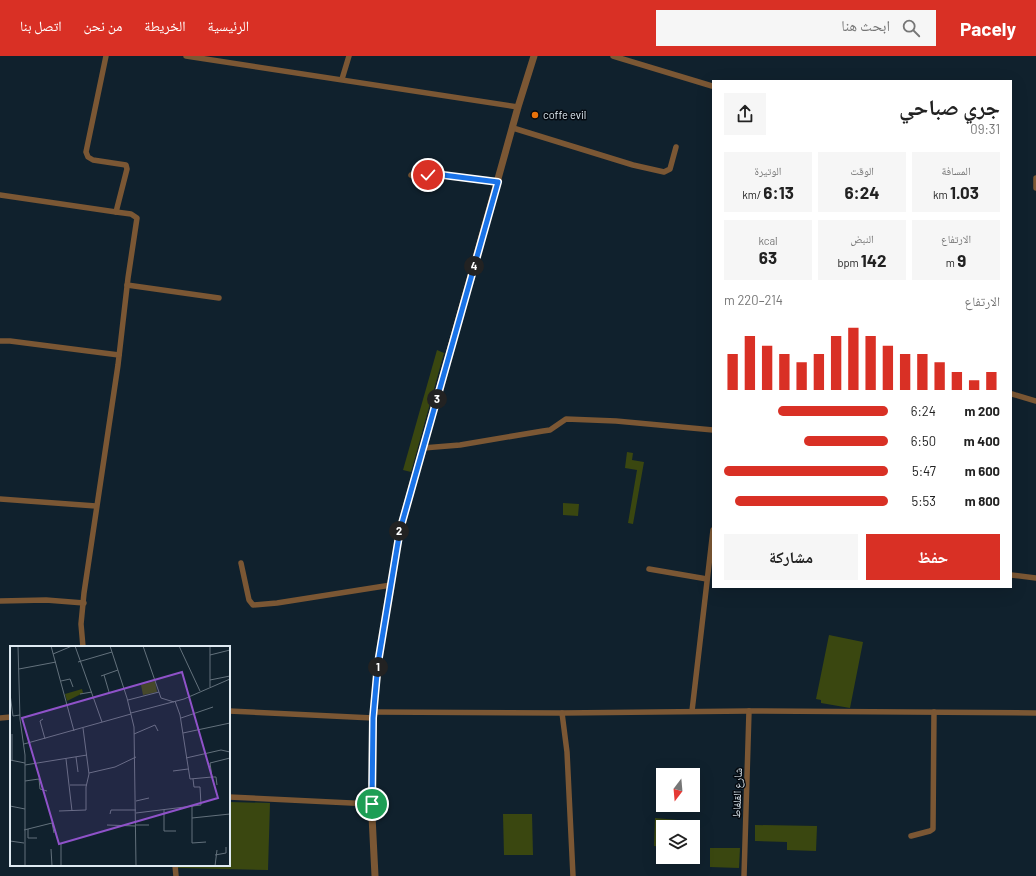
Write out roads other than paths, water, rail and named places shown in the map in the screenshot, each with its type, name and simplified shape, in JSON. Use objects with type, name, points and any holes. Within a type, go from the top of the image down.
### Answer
[{"type":"street","points":[[106,56],[86,152],[88,158],[93,160],[126,165],[127,169],[116,212]]},
{"type":"street","points":[[186,56],[518,107]]},
{"type":"street","points":[[342,79],[349,56]]},
{"type":"street","points":[[375,876],[372,804],[374,715],[378,663],[405,506],[518,107],[534,56]]},
{"type":"street","points":[[613,56],[712,86]]},
{"type":"street","points":[[513,128],[633,165],[664,172],[670,169],[676,147]]},
{"type":"street","points":[[411,176],[422,178],[435,174],[498,182]]},
{"type":"street","points":[[1036,178],[1036,188]]},
{"type":"street","points":[[0,195],[134,215],[137,218],[119,355],[96,506],[81,624],[83,646]]},
{"type":"street","points":[[127,285],[219,298]]},
{"type":"street","points":[[0,341],[119,355]]},
{"type":"street","points":[[1012,394],[1036,401]]},
{"type":"street","points":[[422,448],[460,445],[550,430],[566,419],[616,421],[712,430]]},
{"type":"street","points":[[0,499],[96,506]]},
{"type":"street","points":[[692,711],[712,540]]},
{"type":"street","points":[[242,563],[249,600],[253,605],[277,603],[391,585]]},
{"type":"street","points":[[649,569],[707,579]]},
{"type":"street","points":[[1012,575],[1036,578]]},
{"type":"street","points":[[0,601],[46,600],[84,603]]},
{"type":"street","points":[[230,711],[374,715],[749,710],[1036,713]]},
{"type":"street","name":"شارع القلفاط","points":[[744,876],[749,710]]},
{"type":"street","points":[[911,836],[933,829],[934,712]]},
{"type":"street","points":[[562,713],[567,752],[573,876]]},
{"type":"street","points":[[0,718],[10,716]]},
{"type":"street","points":[[230,797],[372,804]]},
{"type":"street","points":[[175,866],[176,876]]},
{"type":"place","name":"coffe evil","points":[[535,115]]}]
